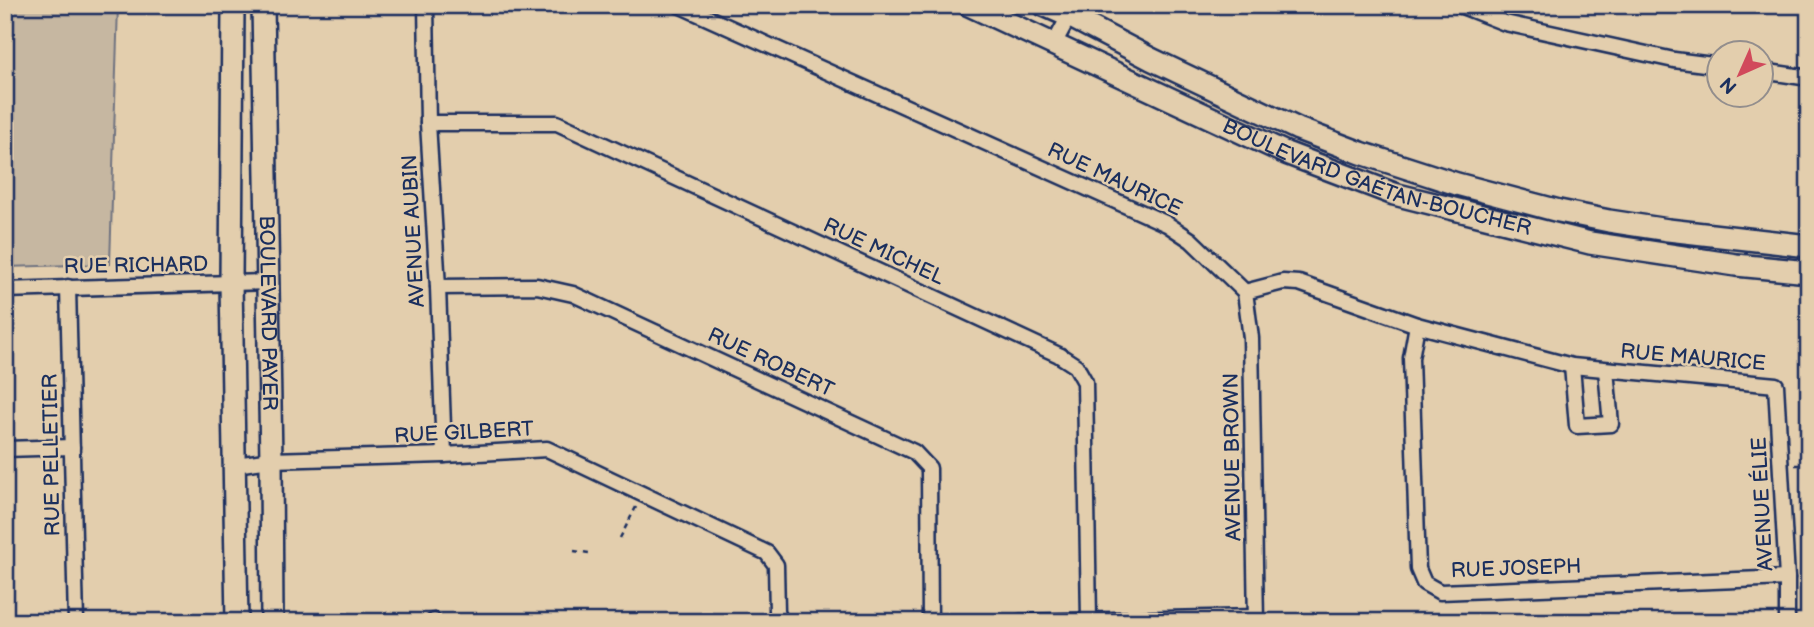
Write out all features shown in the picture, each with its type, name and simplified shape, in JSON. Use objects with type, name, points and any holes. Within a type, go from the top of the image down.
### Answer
[{"type":"main road","name":"BOULEVARD PAYER","points":[[233,5],[231,283],[237,622]]},
{"type":"main road","name":"BOULEVARD PAYER","points":[[263,5],[272,622]]},
{"type":"main road","name":"BOULEVARD GAÉTAN-BOUCHER","points":[[969,5],[1286,153],[1394,194],[1590,243],[1736,265],[1809,272]]},
{"type":"main road","name":"BOULEVARD GAÉTAN-BOUCHER","points":[[1044,5],[1072,11],[1151,59],[1298,129],[1457,184],[1559,211],[1609,221],[1809,246]]},
{"type":"street","name":"AVENUE AUBIN","points":[[426,5],[428,123],[444,454]]},
{"type":"street","name":"RUE MAURICE","points":[[679,5],[1167,224],[1191,240],[1245,292],[1283,282],[1299,283],[1417,326],[1572,366],[1776,385]]},
{"type":"street","points":[[1459,5],[1505,23],[1674,60],[1706,64]]},
{"type":"street","points":[[1054,44],[1072,11]]},
{"type":"street","points":[[1776,73],[1809,78]]},
{"type":"street","name":"RUE MICHEL","points":[[428,123],[557,124],[1059,355],[1076,366],[1085,382],[1089,619]]},
{"type":"street","name":"RUE RICHARD","points":[[5,290],[268,282]]},
{"type":"street","name":"RUE ROBERT","points":[[438,287],[537,286],[573,294],[915,452],[929,468],[930,622]]},
{"type":"street","name":"RUE PELLETIER","points":[[68,287],[76,622]]},
{"type":"street","name":"AVENUE BROWN","points":[[1245,292],[1251,338],[1256,619]]},
{"type":"street","name":"RUE JOSEPH","points":[[1417,326],[1412,371],[1418,569],[1424,583],[1440,592],[1787,578]]},
{"type":"street","name":"RUE MAURICE","points":[[1572,366],[1577,426],[1611,424],[1606,370]]},
{"type":"street","name":"AVENUE ÉLIE","points":[[1776,385],[1787,622]]},
{"type":"street","points":[[5,450],[72,447]]},
{"type":"street","name":"RUE GILBERT","points":[[235,465],[271,460],[547,449],[767,553],[776,565],[777,612],[781,622]]},
{"type":"street","points":[[1020,622],[1089,619],[1256,619]]},
{"type":"path","points":[[620,538],[643,494]]},
{"type":"path","points":[[574,551],[589,553]]},
{"type":"shaded area","points":[[5,5],[118,5],[110,264],[5,267]]}]
